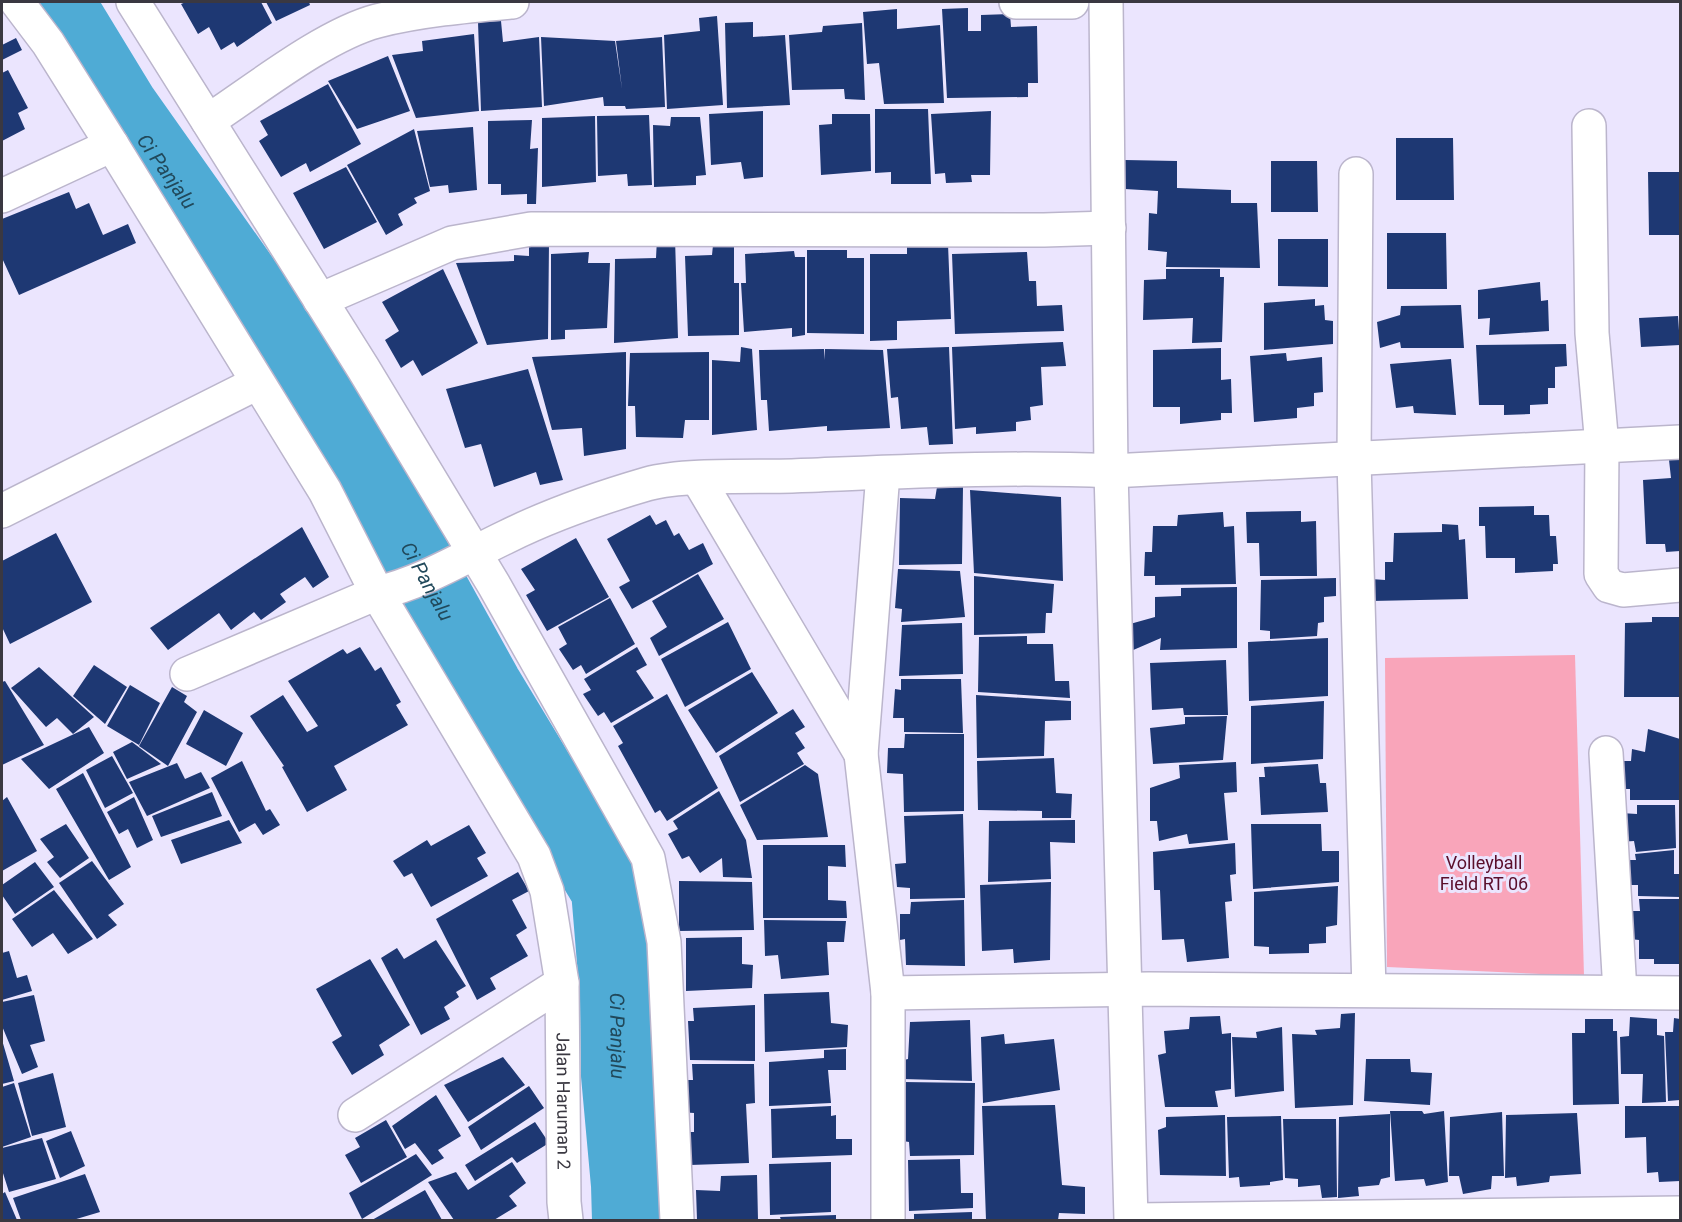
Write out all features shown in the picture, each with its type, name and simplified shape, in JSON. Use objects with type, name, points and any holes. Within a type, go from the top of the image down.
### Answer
[{"type":"street","name":"Jalan Haruman 2","points":[[17,2],[48,43],[257,384],[389,591],[534,856],[547,891],[562,983],[566,1221]]},
{"type":"street","points":[[133,2],[320,300],[461,559],[648,858],[664,942],[677,1221]]},
{"type":"street","points":[[208,121],[328,42],[375,22],[435,10],[512,2]]},
{"type":"street","points":[[1016,2],[1072,2]]},
{"type":"street","points":[[1106,2],[1111,471],[1133,1221],[1680,1213]]},
{"type":"street","points":[[1589,126],[1592,333],[1602,446],[1601,574],[1610,586],[1623,590],[1680,585]]},
{"type":"street","points":[[2,196],[112,145]]},
{"type":"street","points":[[1356,174],[1354,460],[1369,990]]},
{"type":"street","points":[[320,300],[452,243],[531,229],[1044,230],[1109,228]]},
{"type":"street","points":[[5,500],[257,384]]},
{"type":"street","points":[[188,674],[389,591],[508,536],[584,505],[649,483],[698,479],[883,473],[1064,469],[1111,471],[1680,442]]},
{"type":"street","points":[[883,473],[861,754],[888,993],[888,1221]]},
{"type":"street","points":[[698,479],[861,754]]},
{"type":"street","points":[[1606,753],[1620,992]]},
{"type":"street","points":[[355,1115],[562,983]]},
{"type":"street","points":[[888,993],[1126,989],[1680,993]]},
{"type":"green space","name":"Volleyball Field RT 06","points":[[1575,655],[1584,976],[1387,967],[1385,658]]},
{"type":"building","points":[[186,2],[261,2],[272,23],[237,47],[234,42],[221,50],[209,27],[198,34],[181,4]]},
{"type":"building","points":[[266,2],[309,2],[310,5],[276,21]]},
{"type":"building","points":[[968,8],[968,31],[981,31],[981,15],[1010,14],[1011,27],[1037,26],[1038,83],[1028,83],[1028,97],[947,98],[942,9]]},
{"type":"building","points":[[897,9],[897,29],[940,25],[944,103],[884,104],[879,63],[867,64],[863,12]]},
{"type":"building","points":[[717,16],[723,105],[667,109],[664,35],[700,31],[699,18]]},
{"type":"building","points":[[501,21],[503,42],[539,37],[542,107],[481,111],[478,22]]},
{"type":"building","points":[[753,22],[753,37],[785,35],[790,105],[727,108],[725,23]]},
{"type":"building","points":[[862,23],[865,100],[845,99],[844,89],[792,90],[789,35],[822,32],[823,26]]},
{"type":"building","points":[[474,34],[479,111],[416,118],[392,55],[423,51],[422,41]]},
{"type":"building","points":[[541,37],[615,41],[622,89],[616,41],[662,37],[665,107],[626,109],[625,106],[604,106],[603,97],[544,106]]},
{"type":"building","points":[[16,38],[22,50],[2,60],[2,45]]},
{"type":"building","points":[[388,56],[410,111],[357,129],[328,81]]},
{"type":"building","points":[[8,70],[28,108],[18,113],[25,129],[2,141],[2,73]]},
{"type":"building","points":[[328,84],[361,144],[310,172],[306,163],[281,177],[259,141],[268,135],[260,121]]},
{"type":"building","points":[[875,109],[928,109],[931,184],[891,184],[891,172],[875,173]]},
{"type":"building","points":[[763,111],[763,177],[744,179],[741,162],[711,165],[709,114]]},
{"type":"building","points":[[991,111],[990,175],[971,175],[972,182],[946,183],[945,173],[935,174],[931,114]]},
{"type":"building","points":[[832,114],[870,114],[871,171],[821,175],[819,125],[832,124]]},
{"type":"building","points":[[649,115],[652,185],[628,186],[627,174],[598,176],[597,116]]},
{"type":"building","points":[[595,116],[596,182],[542,187],[542,118]]},
{"type":"building","points":[[671,117],[700,117],[706,175],[696,176],[696,185],[654,187],[653,125],[670,126]]},
{"type":"building","points":[[532,120],[530,149],[538,148],[536,204],[527,204],[527,194],[501,195],[501,184],[488,184],[488,121]]},
{"type":"building","points":[[473,127],[477,190],[449,193],[448,185],[430,187],[417,131]]},
{"type":"building","points":[[414,129],[430,191],[414,198],[417,203],[398,214],[403,225],[386,235],[347,165]]},
{"type":"building","points":[[1396,138],[1453,138],[1454,200],[1396,200]]},
{"type":"building","points":[[1125,160],[1177,161],[1177,188],[1231,190],[1231,203],[1257,203],[1260,268],[1166,267],[1167,252],[1148,250],[1149,213],[1157,214],[1158,191],[1125,189]]},
{"type":"building","points":[[1271,161],[1317,161],[1318,212],[1271,212]]},
{"type":"building","points":[[346,167],[377,222],[324,249],[293,193]]},
{"type":"building","points":[[1648,172],[1680,172],[1680,235],[1649,235]]},
{"type":"building","points":[[69,192],[76,209],[89,203],[103,235],[128,224],[136,243],[19,295],[2,258],[2,219]]},
{"type":"building","points":[[1387,233],[1446,233],[1447,289],[1387,289]]},
{"type":"building","points":[[675,238],[678,338],[614,343],[615,259],[656,258],[657,239]]},
{"type":"building","points":[[1278,239],[1328,239],[1328,287],[1278,286]]},
{"type":"building","points":[[529,243],[549,243],[548,339],[487,345],[456,263],[514,261],[514,255],[529,256]]},
{"type":"building","points":[[734,244],[734,283],[739,283],[739,335],[688,336],[685,256],[712,255],[713,245]]},
{"type":"building","points":[[907,244],[948,244],[951,319],[897,321],[897,340],[870,341],[870,254],[907,254]]},
{"type":"building","points":[[807,250],[847,250],[847,258],[864,258],[864,334],[807,333]]},
{"type":"building","points":[[794,251],[795,257],[805,257],[805,335],[792,337],[792,328],[744,332],[741,283],[746,283],[745,254]]},
{"type":"building","points":[[589,252],[588,263],[610,263],[607,328],[565,330],[565,339],[551,340],[551,254]]},
{"type":"building","points":[[1027,252],[1029,281],[1036,281],[1037,306],[1062,305],[1064,331],[955,334],[952,254]]},
{"type":"building","points":[[443,269],[478,343],[422,376],[413,360],[401,368],[385,340],[399,331],[382,302]]},
{"type":"building","points":[[1166,269],[1220,269],[1220,277],[1224,277],[1222,342],[1192,343],[1193,318],[1143,320],[1144,280],[1166,279]]},
{"type":"building","points":[[1540,282],[1541,301],[1548,300],[1549,331],[1489,335],[1490,318],[1478,319],[1478,290]]},
{"type":"building","points":[[1315,299],[1315,306],[1324,305],[1325,320],[1333,321],[1333,344],[1264,350],[1264,303]]},
{"type":"building","points":[[1461,305],[1464,348],[1401,348],[1400,342],[1380,348],[1377,322],[1400,315],[1401,306]]},
{"type":"building","points":[[1678,316],[1680,345],[1641,347],[1639,318]]},
{"type":"building","points":[[1063,342],[1066,366],[1041,367],[1043,405],[1030,407],[1031,420],[1016,422],[1016,431],[976,434],[976,427],[955,429],[952,347]]},
{"type":"building","points":[[1566,344],[1567,366],[1555,367],[1555,388],[1548,388],[1548,404],[1530,405],[1530,414],[1504,415],[1504,405],[1479,405],[1476,345]]},
{"type":"building","points":[[741,347],[752,349],[757,430],[712,435],[712,360],[740,362]]},
{"type":"building","points":[[949,347],[953,444],[929,445],[927,427],[901,429],[898,397],[891,398],[887,349]]},
{"type":"building","points":[[1221,348],[1221,380],[1231,379],[1232,413],[1221,413],[1221,420],[1180,424],[1180,407],[1153,407],[1153,350]]},
{"type":"building","points":[[824,349],[824,360],[825,349],[883,350],[890,428],[827,431],[827,426],[769,431],[767,400],[761,400],[759,350]]},
{"type":"building","points":[[626,352],[626,449],[584,456],[582,428],[552,430],[532,357]]},
{"type":"building","points":[[709,352],[709,420],[685,420],[683,438],[636,437],[635,406],[628,406],[630,353]]},
{"type":"building","points":[[1286,353],[1287,361],[1322,357],[1323,392],[1314,393],[1314,406],[1297,408],[1297,418],[1254,422],[1250,356]]},
{"type":"building","points":[[1451,359],[1456,415],[1414,413],[1413,406],[1396,408],[1390,364]]},
{"type":"building","points":[[528,369],[563,480],[540,485],[536,472],[494,487],[481,444],[465,448],[446,389]]},
{"type":"building","points":[[1680,459],[1680,551],[1666,552],[1665,544],[1646,544],[1643,480],[1671,478],[1669,460]]},
{"type":"building","points":[[937,487],[963,487],[962,564],[899,565],[900,498],[935,499]]},
{"type":"building","points":[[970,490],[1061,497],[1063,581],[974,573]]},
{"type":"building","points":[[1534,506],[1534,515],[1549,515],[1550,536],[1556,536],[1558,564],[1553,564],[1553,571],[1515,573],[1515,558],[1486,558],[1485,526],[1479,526],[1479,507]]},
{"type":"building","points":[[1301,511],[1301,522],[1316,521],[1317,576],[1260,576],[1259,543],[1247,543],[1246,512]]},
{"type":"building","points":[[1223,512],[1224,527],[1234,526],[1236,584],[1155,585],[1155,576],[1144,576],[1145,552],[1152,552],[1153,526],[1177,526],[1178,515]]},
{"type":"building","points":[[650,515],[656,525],[666,520],[674,536],[679,533],[689,550],[703,543],[713,564],[632,609],[619,587],[630,581],[607,539]]},
{"type":"building","points":[[1442,524],[1458,525],[1459,540],[1465,539],[1468,599],[1371,601],[1371,579],[1385,580],[1385,562],[1393,562],[1394,533],[1442,532]]},
{"type":"building","points":[[302,527],[329,577],[313,588],[305,577],[280,594],[286,602],[261,620],[254,612],[231,630],[219,613],[168,650],[150,628]]},
{"type":"building","points":[[56,533],[92,602],[10,644],[2,627],[2,561]]},
{"type":"building","points":[[576,538],[609,597],[547,631],[526,595],[535,590],[521,569]]},
{"type":"building","points":[[898,569],[960,571],[965,617],[901,622],[902,609],[895,608]]},
{"type":"building","points":[[698,574],[724,619],[659,656],[650,638],[667,627],[652,601]]},
{"type":"building","points":[[974,576],[1054,584],[1052,613],[1046,613],[1045,633],[974,635]]},
{"type":"building","points":[[1336,578],[1336,596],[1324,597],[1324,622],[1318,623],[1317,636],[1270,639],[1270,631],[1260,630],[1261,580]]},
{"type":"building","points":[[1237,587],[1237,648],[1160,650],[1161,638],[1131,651],[1130,624],[1155,617],[1155,597],[1181,596],[1181,588]]},
{"type":"building","points":[[610,598],[635,644],[586,674],[581,665],[573,670],[559,649],[567,644],[558,627]]},
{"type":"building","points":[[1652,617],[1680,617],[1680,697],[1624,697],[1625,623],[1652,622]]},
{"type":"building","points":[[728,622],[751,669],[685,707],[661,659]]},
{"type":"building","points":[[962,623],[963,674],[899,676],[902,625]]},
{"type":"building","points":[[1027,636],[1027,644],[1053,644],[1055,681],[1069,681],[1070,698],[978,692],[979,637]]},
{"type":"building","points":[[1328,638],[1328,696],[1249,701],[1248,642]]},
{"type":"building","points":[[360,647],[375,671],[381,667],[401,702],[396,705],[408,725],[334,766],[347,790],[307,812],[282,767],[284,766],[250,716],[283,695],[307,732],[318,726],[288,681],[343,649],[347,654]]},
{"type":"building","points":[[637,647],[647,665],[636,671],[654,698],[611,723],[604,712],[598,716],[583,694],[591,690],[584,679]]},
{"type":"building","points":[[1226,660],[1228,715],[1184,715],[1183,708],[1152,710],[1150,663]]},
{"type":"building","points":[[94,665],[127,687],[105,724],[73,696]]},
{"type":"building","points":[[39,667],[94,717],[73,734],[57,718],[46,727],[11,688]]},
{"type":"building","points":[[752,672],[778,713],[716,753],[688,710]]},
{"type":"building","points":[[901,679],[961,679],[963,733],[904,732],[904,718],[893,718],[895,689],[901,690]]},
{"type":"building","points":[[5,681],[44,745],[2,765],[2,682]]},
{"type":"building","points":[[130,685],[160,703],[139,745],[107,726]]},
{"type":"building","points":[[172,687],[187,696],[184,702],[197,712],[168,766],[139,746]]},
{"type":"building","points":[[667,694],[718,788],[667,821],[660,810],[655,813],[618,746],[623,743],[613,726]]},
{"type":"building","points":[[976,695],[1071,701],[1071,720],[1045,721],[1044,756],[977,758]]},
{"type":"building","points":[[1324,701],[1323,759],[1251,764],[1251,706]]},
{"type":"building","points":[[793,709],[805,727],[795,733],[805,748],[797,753],[804,764],[740,802],[719,756]]},
{"type":"building","points":[[204,710],[243,733],[226,766],[186,744]]},
{"type":"building","points":[[1227,716],[1223,760],[1153,764],[1150,728],[1185,724],[1185,717]]},
{"type":"building","points":[[89,727],[104,753],[49,789],[21,759]]},
{"type":"building","points":[[1648,729],[1680,739],[1680,800],[1630,800],[1630,789],[1619,789],[1618,761],[1631,761],[1632,749],[1645,752]]},
{"type":"building","points":[[905,734],[964,734],[964,811],[904,812],[903,774],[887,773],[888,748],[904,748]]},
{"type":"building","points":[[132,742],[161,764],[127,779],[113,752]]},
{"type":"building","points":[[112,756],[133,793],[105,808],[86,770]]},
{"type":"building","points":[[1054,758],[1056,793],[1072,794],[1071,818],[1042,818],[1042,811],[978,810],[977,761]]},
{"type":"building","points":[[242,761],[266,811],[270,809],[280,825],[263,835],[255,823],[239,832],[211,778]]},
{"type":"building","points":[[1236,762],[1237,792],[1224,793],[1228,840],[1189,844],[1187,834],[1159,841],[1157,821],[1150,821],[1150,788],[1180,778],[1179,765]]},
{"type":"building","points":[[177,763],[185,779],[201,772],[210,788],[147,816],[129,782]]},
{"type":"building","points":[[1318,764],[1320,783],[1326,783],[1328,812],[1261,815],[1259,777],[1265,777],[1264,767]]},
{"type":"building","points":[[805,765],[818,774],[828,837],[757,840],[740,805]]},
{"type":"building","points":[[83,773],[131,867],[109,880],[56,789]]},
{"type":"building","points":[[719,791],[746,840],[752,878],[723,877],[722,858],[700,873],[689,856],[682,859],[668,834],[678,829],[673,821]]},
{"type":"building","points":[[212,792],[222,816],[161,837],[152,816]]},
{"type":"building","points":[[7,797],[37,851],[2,871],[2,801]]},
{"type":"building","points":[[134,797],[153,840],[137,848],[128,829],[119,834],[107,812]]},
{"type":"building","points":[[1637,805],[1675,805],[1676,848],[1636,852],[1634,841],[1619,842],[1621,813],[1637,814]]},
{"type":"building","points":[[963,814],[965,898],[910,899],[910,888],[897,887],[895,864],[906,863],[904,816]]},
{"type":"building","points":[[229,820],[242,843],[181,864],[171,840]]},
{"type":"building","points":[[1075,820],[1075,843],[1050,842],[1051,879],[988,882],[989,821]]},
{"type":"building","points":[[66,824],[89,858],[60,878],[47,862],[54,857],[40,839]]},
{"type":"building","points":[[1251,824],[1321,824],[1322,851],[1339,851],[1339,882],[1253,889]]},
{"type":"building","points":[[469,825],[486,853],[477,858],[488,876],[431,907],[412,873],[404,877],[393,861],[427,840],[431,846]]},
{"type":"building","points":[[1235,843],[1236,874],[1230,875],[1232,901],[1225,902],[1229,958],[1187,962],[1184,939],[1162,940],[1160,890],[1154,890],[1153,852]]},
{"type":"building","points":[[763,845],[845,845],[846,867],[828,866],[828,900],[846,901],[847,918],[763,918]]},
{"type":"building","points":[[1674,850],[1674,874],[1680,874],[1680,897],[1638,896],[1638,885],[1621,885],[1620,860],[1636,860],[1635,854]]},
{"type":"building","points":[[92,861],[124,904],[108,915],[117,925],[97,939],[59,883]]},
{"type":"building","points":[[35,862],[54,887],[15,914],[2,895],[2,885]]},
{"type":"building","points":[[518,872],[529,891],[512,900],[527,928],[516,935],[528,956],[490,978],[496,989],[477,1000],[436,919]]},
{"type":"building","points":[[679,881],[752,882],[754,930],[679,931]]},
{"type":"building","points":[[1051,882],[1050,960],[1014,963],[1013,949],[982,951],[980,885]]},
{"type":"building","points":[[1338,886],[1337,925],[1326,927],[1326,943],[1309,944],[1309,953],[1269,954],[1269,947],[1254,946],[1254,892]]},
{"type":"building","points":[[54,890],[93,939],[68,954],[53,933],[32,947],[12,919]]},
{"type":"building","points":[[1639,899],[1679,899],[1680,964],[1654,964],[1654,959],[1639,959],[1639,940],[1622,938],[1623,911],[1640,911]]},
{"type":"building","points":[[964,900],[965,966],[906,965],[905,939],[900,940],[900,914],[910,914],[911,902]]},
{"type":"building","points":[[764,920],[846,921],[844,942],[827,942],[829,975],[781,979],[778,955],[765,956]]},
{"type":"building","points":[[742,937],[742,964],[753,965],[752,988],[686,991],[686,938]]},
{"type":"building","points":[[436,940],[466,986],[456,992],[459,997],[444,1007],[450,1019],[421,1035],[381,958],[397,948],[404,959]]},
{"type":"building","points":[[9,951],[17,978],[27,975],[32,991],[2,1000],[2,953]]},
{"type":"building","points":[[370,959],[410,1025],[379,1045],[384,1055],[352,1075],[332,1042],[342,1036],[316,989]]},
{"type":"building","points":[[829,992],[831,1023],[848,1025],[847,1047],[765,1052],[764,994]]},
{"type":"building","points":[[34,995],[45,1041],[30,1045],[38,1067],[22,1074],[2,1026],[2,1002]]},
{"type":"building","points":[[755,1005],[755,1061],[690,1060],[688,1021],[694,1021],[693,1008]]},
{"type":"building","points":[[1355,1013],[1353,1105],[1295,1108],[1292,1034],[1317,1035],[1315,1030],[1340,1028],[1341,1014]]},
{"type":"building","points":[[1220,1016],[1222,1034],[1231,1033],[1231,1089],[1215,1091],[1218,1107],[1165,1107],[1158,1055],[1166,1053],[1164,1031],[1189,1029],[1190,1017]]},
{"type":"building","points":[[1630,1017],[1657,1019],[1657,1035],[1664,1036],[1666,1102],[1642,1103],[1643,1074],[1621,1074],[1620,1037],[1629,1036]]},
{"type":"building","points":[[1674,1018],[1680,1019],[1680,1100],[1668,1101],[1665,1032],[1673,1032]]},
{"type":"building","points":[[1585,1019],[1613,1019],[1613,1031],[1617,1031],[1619,1104],[1573,1105],[1572,1033],[1585,1033]]},
{"type":"building","points":[[970,1020],[972,1081],[903,1079],[904,1060],[908,1059],[910,1022]]},
{"type":"building","points":[[1282,1027],[1284,1091],[1235,1097],[1232,1037],[1257,1038],[1256,1032]]},
{"type":"building","points":[[1004,1034],[1005,1044],[1054,1039],[1060,1090],[983,1103],[981,1037]]},
{"type":"building","points":[[2,1040],[14,1081],[2,1084]]},
{"type":"building","points":[[846,1049],[846,1070],[828,1070],[831,1103],[769,1106],[769,1062],[824,1058],[824,1050]]},
{"type":"building","points":[[503,1057],[525,1085],[468,1122],[444,1085]]},
{"type":"building","points":[[1366,1059],[1410,1059],[1411,1072],[1432,1073],[1430,1105],[1364,1101]]},
{"type":"building","points":[[692,1064],[754,1064],[755,1103],[746,1104],[749,1163],[690,1165],[689,1132],[694,1132],[694,1113],[679,1112],[679,1080],[693,1080]]},
{"type":"building","points":[[53,1073],[66,1127],[32,1136],[18,1083]]},
{"type":"building","points":[[903,1082],[975,1083],[974,1155],[910,1156],[909,1142],[903,1141]]},
{"type":"building","points":[[14,1083],[31,1137],[2,1147],[2,1087]]},
{"type":"building","points":[[529,1086],[544,1108],[481,1150],[468,1127]]},
{"type":"building","points":[[436,1095],[461,1136],[438,1150],[444,1158],[432,1165],[415,1143],[405,1149],[392,1126]]},
{"type":"building","points":[[1055,1105],[1062,1185],[1085,1187],[1085,1214],[1059,1213],[1058,1220],[986,1220],[982,1106]]},
{"type":"building","points":[[831,1106],[831,1116],[836,1115],[836,1139],[852,1139],[852,1155],[772,1158],[771,1109]]},
{"type":"building","points":[[1625,1106],[1680,1106],[1680,1181],[1659,1182],[1658,1172],[1647,1173],[1646,1137],[1625,1138]]},
{"type":"building","points":[[1390,1111],[1422,1111],[1424,1114],[1444,1111],[1448,1182],[1426,1186],[1424,1179],[1395,1181]]},
{"type":"building","points":[[1502,1112],[1504,1176],[1492,1176],[1491,1189],[1463,1194],[1459,1176],[1449,1176],[1450,1117]]},
{"type":"building","points":[[1577,1113],[1581,1174],[1550,1176],[1549,1182],[1517,1186],[1516,1177],[1505,1178],[1506,1115]]},
{"type":"building","points":[[1390,1114],[1390,1177],[1381,1179],[1379,1185],[1358,1187],[1359,1196],[1338,1198],[1339,1117]]},
{"type":"building","points":[[1225,1115],[1226,1176],[1160,1175],[1158,1130],[1166,1127],[1166,1117]]},
{"type":"building","points":[[1281,1116],[1283,1180],[1270,1182],[1270,1185],[1240,1187],[1239,1177],[1229,1178],[1227,1117]]},
{"type":"building","points":[[1283,1119],[1336,1119],[1337,1197],[1322,1198],[1320,1185],[1298,1187],[1298,1179],[1285,1178]]},
{"type":"building","points":[[386,1120],[407,1157],[361,1183],[345,1155],[360,1147],[355,1138]]},
{"type":"building","points":[[535,1122],[549,1143],[517,1163],[512,1157],[475,1181],[465,1165]]},
{"type":"building","points":[[71,1131],[85,1166],[60,1178],[46,1141]]},
{"type":"building","points":[[42,1138],[56,1179],[9,1192],[2,1170],[2,1148]]},
{"type":"building","points":[[416,1154],[432,1175],[362,1219],[349,1193]]},
{"type":"building","points":[[960,1159],[961,1193],[973,1193],[973,1208],[909,1211],[908,1160]]},
{"type":"building","points":[[512,1162],[526,1183],[509,1196],[517,1206],[494,1220],[454,1220],[428,1182],[456,1172],[468,1190]]},
{"type":"building","points":[[831,1162],[831,1212],[770,1215],[769,1164]]},
{"type":"building","points":[[85,1174],[100,1212],[73,1220],[21,1220],[13,1198]]},
{"type":"building","points":[[757,1175],[758,1220],[697,1220],[696,1190],[720,1191],[721,1176]]},
{"type":"building","points":[[425,1190],[442,1220],[372,1220]]},
{"type":"building","points":[[5,1192],[17,1220],[2,1220],[2,1194]]},
{"type":"building","points":[[972,1212],[972,1220],[914,1220],[914,1214]]},
{"type":"building","points":[[836,1215],[836,1220],[781,1220],[780,1217]]},
{"type":"waterway","name":"Ci Panjalu","points":[[57,2],[121,107],[256,298],[387,509],[485,686],[608,890],[617,998],[618,1075],[629,1220]]}]
